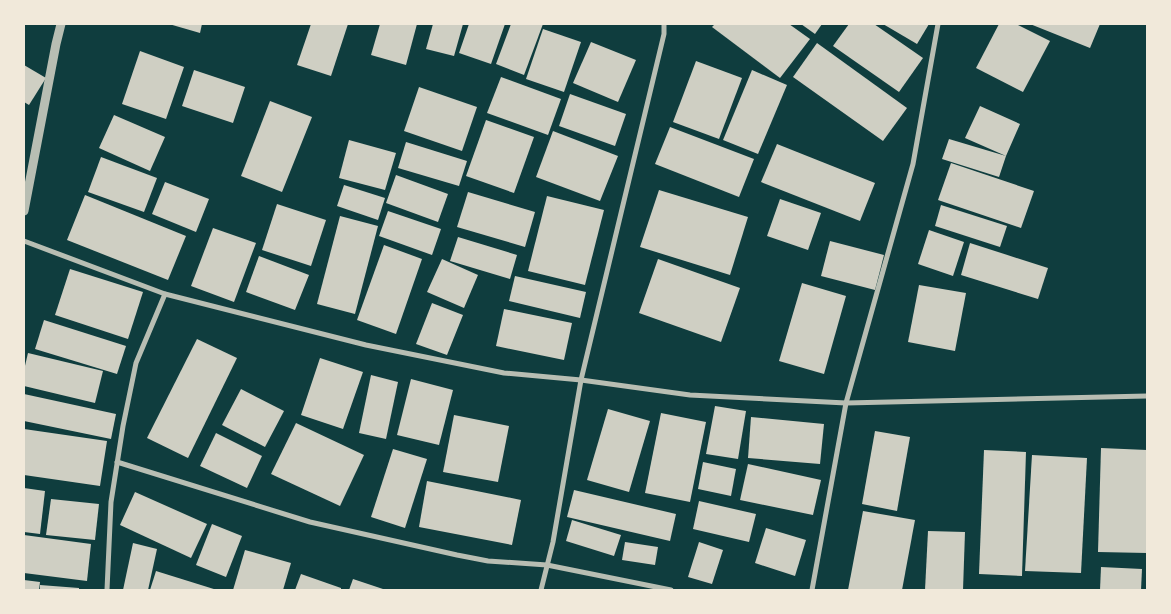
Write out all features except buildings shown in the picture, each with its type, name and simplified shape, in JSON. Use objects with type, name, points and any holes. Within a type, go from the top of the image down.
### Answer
[{"type":"street","points":[[24,211],[61,24]]},
{"type":"street","points":[[541,590],[581,380],[664,34],[664,24]]},
{"type":"street","points":[[812,590],[846,402],[913,164],[938,24]]},
{"type":"street","points":[[24,241],[165,294],[366,345],[504,373],[581,380],[690,395],[846,402],[1147,396]]},
{"type":"street","points":[[107,590],[111,502],[123,426],[136,363],[165,294]]},
{"type":"street","points":[[117,462],[310,522],[488,561],[547,565],[671,590]]}]
